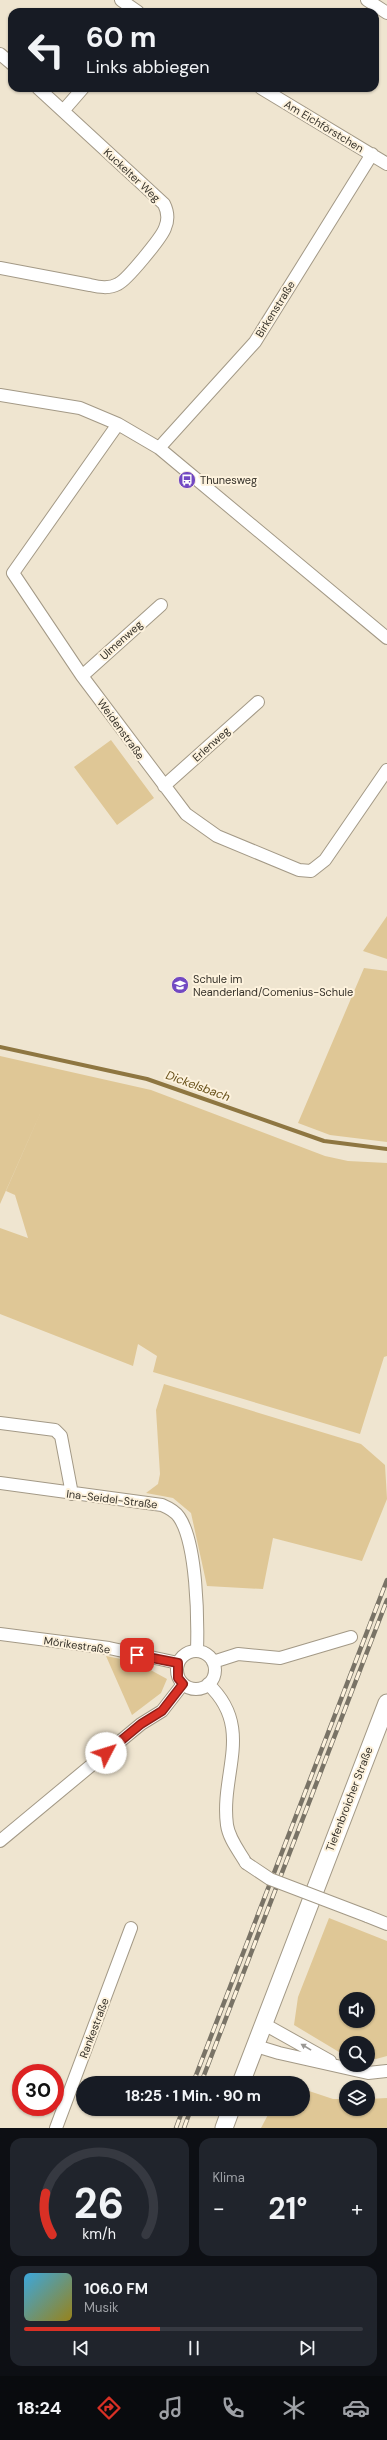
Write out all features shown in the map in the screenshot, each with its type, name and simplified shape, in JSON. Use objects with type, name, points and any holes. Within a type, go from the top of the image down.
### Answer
[{"type":"main road","name":"Tiefenbroicher Straße","points":[[244,2076],[387,1703]]},
{"type":"main road","points":[[224,2128],[228,2116]]},
{"type":"street","points":[[122,0],[133,8]]},
{"type":"street","points":[[367,0],[387,13]]},
{"type":"street","points":[[0,54],[8,61]]},
{"type":"street","name":"Kuckelter Weg","points":[[0,268],[97,286],[117,285],[127,278],[165,228],[168,216],[164,204],[42,92]]},
{"type":"street","points":[[63,111],[80,92]]},
{"type":"street","name":"Am Eichförstchen","points":[[268,92],[387,164]]},
{"type":"street","name":"Birkenstraße","points":[[159,448],[255,342],[372,154]]},
{"type":"street","points":[[0,395],[80,408],[118,424],[159,448],[387,638]]},
{"type":"street","name":"Weidenstraße","points":[[118,424],[13,573],[82,676],[164,786],[186,814],[217,836],[299,870],[311,871],[325,860],[387,770]]},
{"type":"street","name":"Ulmenweg","points":[[82,676],[161,605]]},
{"type":"street","name":"Erlenweg","points":[[164,786],[258,702]]},
{"type":"street","points":[[0,1423],[55,1430],[61,1436],[72,1494]]},
{"type":"street","name":"Ina-Seidel-Straße","points":[[0,1483],[72,1494],[162,1505],[178,1516],[184,1524],[197,1592],[197,1651]]},
{"type":"street","name":"Mörikestraße","points":[[0,1634],[109,1648],[178,1663]]},
{"type":"street","points":[[213,1662],[238,1654],[280,1658],[351,1637]]},
{"type":"street","points":[[197,1651],[209,1657],[213,1662],[215,1670],[208,1684],[200,1688],[191,1688],[183,1684],[178,1678],[178,1663],[182,1656],[197,1651]]},
{"type":"street","points":[[0,1841],[141,1724],[162,1711],[183,1684]]},
{"type":"street","points":[[208,1684],[220,1696],[235,1737],[227,1799],[227,1826],[233,1842],[246,1863],[270,1879],[387,1924]]},
{"type":"street","name":"Rankestraße","points":[[56,2128],[131,1928]]},
{"type":"street","points":[[264,2024],[339,2066]]},
{"type":"street","points":[[256,2046],[279,2053],[339,2066]]},
{"type":"street","points":[[364,2072],[387,2071]]},
{"type":"shaded area","points":[[111,740],[154,798],[117,825],[74,767]]},
{"type":"shaded area","points":[[387,916],[387,959],[363,951]]},
{"type":"shaded area","points":[[364,968],[387,971],[387,1142],[330,1135],[298,1123]]},
{"type":"shaded area","points":[[0,1056],[151,1090],[325,1156],[348,1161],[387,1163],[387,1356],[384,1357],[360,1434],[153,1372],[157,1356],[138,1344],[133,1366],[0,1314],[0,1228],[28,1238],[15,1195],[6,1191],[43,1107],[0,1204]]},
{"type":"shaded area","points":[[164,1384],[361,1444],[385,1465],[387,1499],[362,1561],[273,1538],[263,1589],[207,1586],[191,1513],[173,1498],[146,1493],[158,1484],[160,1474],[156,1410]]},
{"type":"shaded area","points":[[106,1656],[136,1662],[167,1679],[161,1693],[132,1715]]},
{"type":"shaded area","points":[[329,1918],[387,1941],[387,2056],[375,2059],[375,2036],[339,2036],[339,2052],[294,2025],[298,1997]]},
{"type":"shaded area","points":[[310,2091],[333,2099],[339,2099],[339,2116],[375,2116],[375,2099],[387,2098],[387,2128],[261,2128],[267,2116],[310,2116]]},
{"type":"waterway","name":"Dickelsbach","points":[[0,1047],[147,1079],[324,1141],[387,1149]]},
{"type":"railway","points":[[196,2076],[387,1580]]},
{"type":"railway","points":[[204,2076],[387,1600]]},
{"type":"railway","points":[[176,2128],[180,2116]]},
{"type":"railway","points":[[184,2128],[188,2116]]},
{"type":"place","name":"Thunesweg","points":[[187,480]]},
{"type":"place","name":"Schule im Neanderland/Comenius-Schule","points":[[180,985]]},
{"type":"route","points":[[106,1753],[141,1724],[162,1711],[183,1684],[178,1678],[178,1663],[137,1655]]}]
